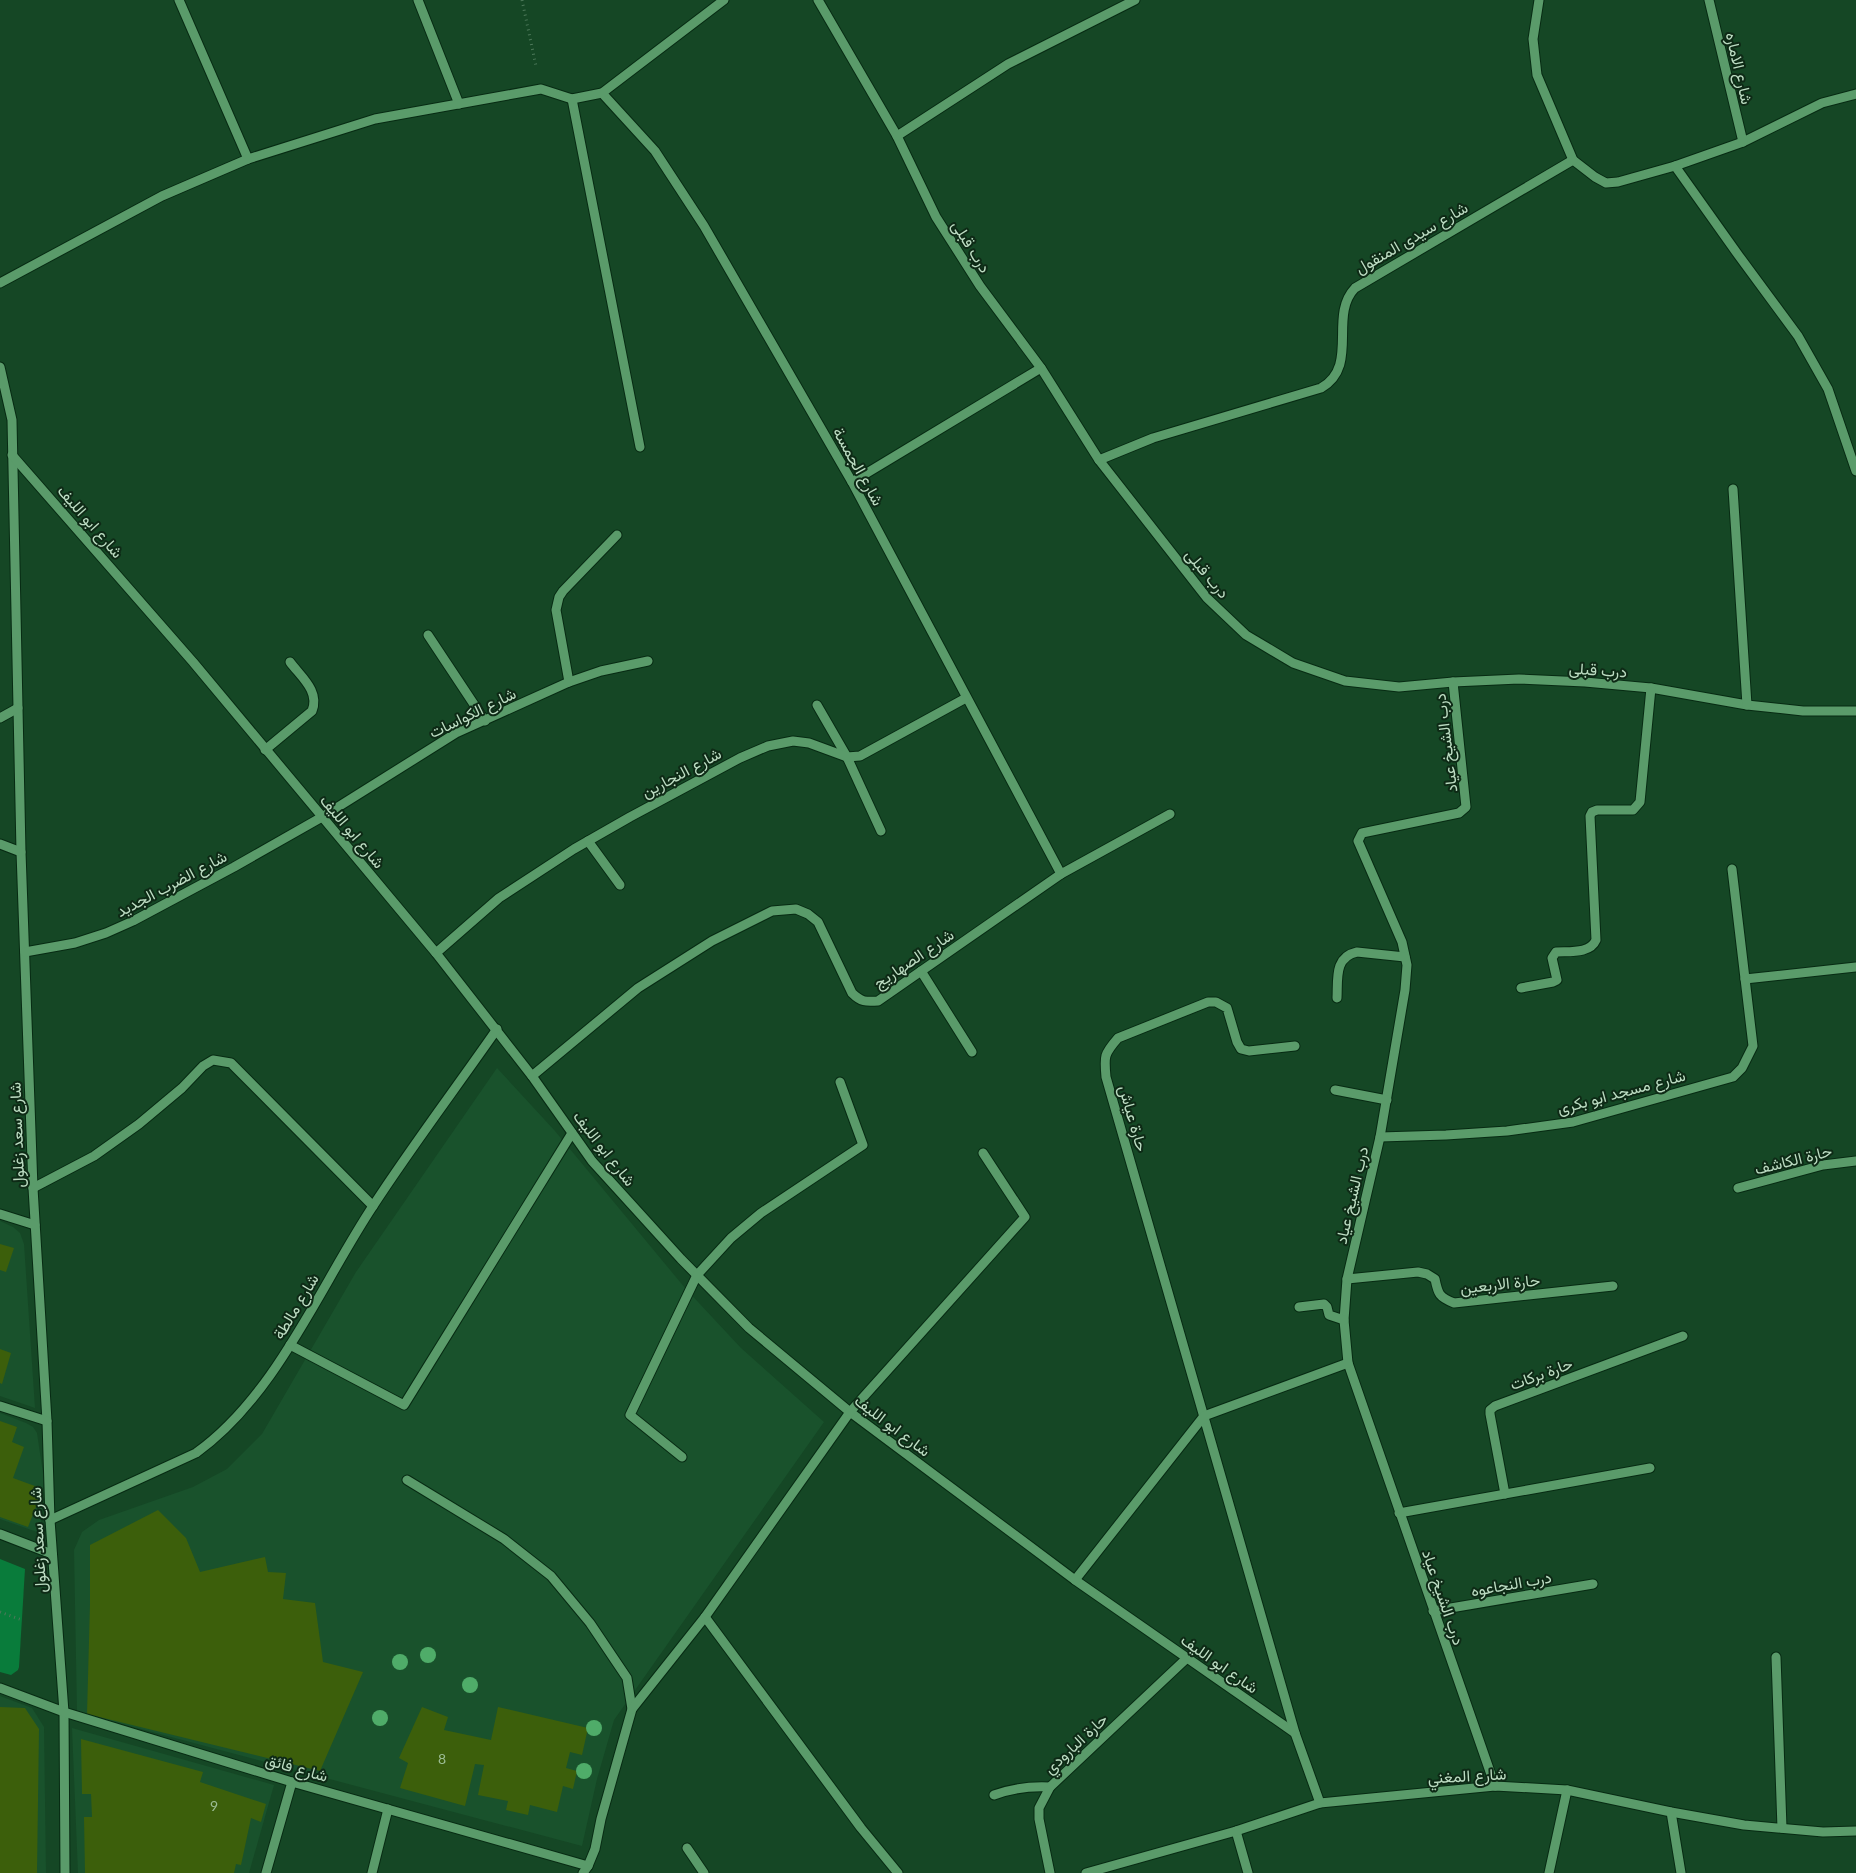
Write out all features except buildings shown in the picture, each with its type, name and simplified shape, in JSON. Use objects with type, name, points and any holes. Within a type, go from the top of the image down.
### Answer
[{"type":"street","points":[[179,0],[248,159]]},
{"type":"street","points":[[418,0],[459,104]]},
{"type":"street","points":[[0,283],[162,196],[248,159],[375,118],[541,89],[572,99],[602,92],[724,0]]},
{"type":"street","name":"درب قبلى","points":[[818,0],[897,136],[941,225],[980,286],[1041,368],[1099,460],[1207,598],[1246,636],[1293,664],[1345,681],[1399,687],[1519,679],[1585,682],[1651,688],[1747,705],[1803,711],[1856,711]]},
{"type":"street","points":[[897,136],[1008,64],[1135,0]]},
{"type":"street","points":[[1539,0],[1533,39],[1537,75],[1573,160],[1606,183],[1618,182],[1675,166],[1743,142],[1822,103],[1856,94]]},
{"type":"street","name":"شارع الاماره","points":[[1709,0],[1743,142]]},
{"type":"street","name":"شارع الجمسة","points":[[602,92],[655,151],[704,226],[852,482],[1061,874]]},
{"type":"street","points":[[572,99],[640,447]]},
{"type":"street","name":"شارع سيدى المنقول","points":[[1099,460],[1153,438],[1321,388],[1331,382],[1337,374],[1341,361],[1345,304],[1348,295],[1355,288],[1573,160]]},
{"type":"street","points":[[1675,166],[1798,336],[1828,389],[1856,472]]},
{"type":"street","name":"شارع سعد زغلول","points":[[0,366],[12,420],[24,952],[33,1188],[47,1421],[50,1520],[64,1712],[65,1873]]},
{"type":"street","points":[[852,482],[1041,368]]},
{"type":"street","name":"شارع ابو الليف","points":[[12,455],[156,618],[436,953],[532,1076],[592,1161],[697,1275],[749,1328],[850,1412],[1075,1580],[1295,1732]]},
{"type":"street","points":[[1733,489],[1747,705]]},
{"type":"street","points":[[569,682],[556,610],[557,603],[564,591],[617,535]]},
{"type":"street","points":[[428,635],[485,721]]},
{"type":"street","name":"شارع الكواسات","points":[[322,817],[456,734],[569,682],[648,661]]},
{"type":"street","points":[[266,750],[312,711],[314,706],[314,693],[290,662]]},
{"type":"street","name":"درب الشيخ عياد","points":[[1453,682],[1466,807],[1459,813],[1362,833],[1358,840],[1402,942],[1407,965],[1405,990],[1380,1137],[1347,1279],[1344,1320],[1348,1362],[1495,1786]]},
{"type":"street","points":[[1521,988],[1553,982],[1556,980],[1552,958],[1556,952],[1589,949],[1596,940],[1590,816],[1592,812],[1598,810],[1633,810],[1640,802],[1651,688]]},
{"type":"street","points":[[847,757],[860,756],[966,698]]},
{"type":"street","points":[[817,705],[847,757],[881,830]]},
{"type":"street","points":[[0,718],[18,708]]},
{"type":"street","name":"شارع النجارين","points":[[436,953],[498,898],[588,841],[740,758],[768,746],[793,741],[810,743],[847,757]]},
{"type":"street","name":"شارع الصهاريج","points":[[532,1076],[638,988],[712,941],[772,911],[796,909],[808,914],[818,922],[852,993],[858,999],[866,1002],[878,1001],[1061,874],[1170,814]]},
{"type":"street","name":"شارع الضرب الجديد","points":[[24,952],[75,943],[106,933],[225,872],[322,817]]},
{"type":"street","points":[[588,841],[620,885]]},
{"type":"street","points":[[0,844],[21,852]]},
{"type":"street","name":"شارع مسجد ابو بكرى","points":[[1380,1137],[1507,1131],[1573,1122],[1733,1076],[1742,1068],[1753,1046],[1732,869]]},
{"type":"street","points":[[1337,998],[1338,968],[1340,962],[1350,953],[1357,952],[1405,957]]},
{"type":"street","points":[[1745,978],[1856,967]]},
{"type":"street","points":[[922,971],[972,1052]]},
{"type":"street","name":"حارة عياش","points":[[1204,1416],[1106,1076],[1104,1058],[1118,1038],[1208,1002],[1216,1002],[1227,1008],[1237,1042],[1241,1049],[1249,1051],[1295,1046]]},
{"type":"street","name":"شارع مالطة","points":[[50,1520],[196,1453],[213,1441],[248,1404],[290,1345],[373,1206],[497,1030]]},
{"type":"street","points":[[33,1188],[94,1156],[139,1124],[182,1088],[203,1066],[214,1060],[231,1063],[373,1206]]},
{"type":"street","points":[[682,1457],[630,1415],[697,1275],[731,1238],[761,1213],[863,1145],[840,1082]]},
{"type":"street","points":[[1334,1090],[1387,1100]]},
{"type":"street","points":[[290,1345],[404,1405],[572,1133]]},
{"type":"street","points":[[586,1870],[595,1849],[601,1820],[632,1709],[705,1617],[850,1412],[1025,1217],[983,1153]]},
{"type":"street","name":"حارة الكاشف","points":[[1738,1188],[1823,1165],[1856,1160]]},
{"type":"street","points":[[0,1214],[35,1225]]},
{"type":"street","name":"حارة الاربعين","points":[[1347,1279],[1418,1272],[1427,1274],[1435,1279],[1437,1291],[1442,1299],[1454,1303],[1613,1286]]},
{"type":"street","points":[[1299,1307],[1324,1304],[1329,1315],[1344,1320]]},
{"type":"street","name":"حارة بركات","points":[[1505,1494],[1490,1410],[1495,1406],[1683,1336]]},
{"type":"street","points":[[1075,1580],[1204,1416],[1348,1362]]},
{"type":"street","points":[[0,1406],[47,1421]]},
{"type":"street","points":[[1204,1416],[1295,1732],[1320,1803]]},
{"type":"street","points":[[1399,1513],[1650,1468]]},
{"type":"street","points":[[407,1480],[504,1539],[551,1576],[590,1623],[623,1671],[632,1709]]},
{"type":"street","points":[[0,1534],[52,1554]]},
{"type":"street","name":"درب النجاعوه","points":[[1434,1612],[1593,1584]]},
{"type":"street","points":[[705,1617],[861,1828],[898,1873]]},
{"type":"street","points":[[1776,1657],[1782,1828]]},
{"type":"street","name":"حارة البارودي","points":[[1050,1873],[1039,1818],[1039,1808],[1050,1787],[1187,1658]]},
{"type":"street","name":"شارع فائق","points":[[0,1688],[64,1712],[586,1870]]},
{"type":"street","points":[[266,1873],[292,1782]]},
{"type":"street","points":[[994,1795],[1012,1789],[1032,1786],[1050,1787]]},
{"type":"street","name":"شارع المغني","points":[[1086,1873],[1236,1831],[1320,1803],[1495,1786],[1567,1790],[1744,1825],[1823,1832],[1856,1831]]},
{"type":"street","points":[[1549,1873],[1567,1790]]},
{"type":"street","points":[[372,1873],[388,1809]]},
{"type":"street","points":[[1671,1812],[1681,1873]]},
{"type":"street","points":[[1236,1831],[1248,1873]]},
{"type":"street","points":[[687,1848],[704,1873]]},
{"type":"path","points":[[522,0],[541,89]]},
{"type":"path","points":[[0,1612],[22,1620]]},
{"type":"shaded area","points":[[497,1068],[555,1131],[685,1288],[741,1348],[824,1422],[614,1720],[597,1779],[582,1846],[77,1712],[74,1550],[82,1532],[99,1520],[193,1487],[227,1469],[262,1434],[356,1272]]},
{"type":"shaded area","points":[[0,1221],[13,1227],[20,1233],[24,1244],[35,1408],[0,1396]]},
{"type":"shaded area","points":[[0,1413],[26,1423],[33,1427],[37,1433],[44,1480],[40,1533],[0,1519]]},
{"type":"shaded area","points":[[0,1559],[25,1569],[19,1667],[11,1675],[0,1672]]},
{"type":"shaded area","points":[[0,1696],[32,1708],[44,1727],[46,1873],[0,1873]]},
{"type":"shaded area","points":[[72,1728],[274,1785],[249,1873],[78,1873]]}]
